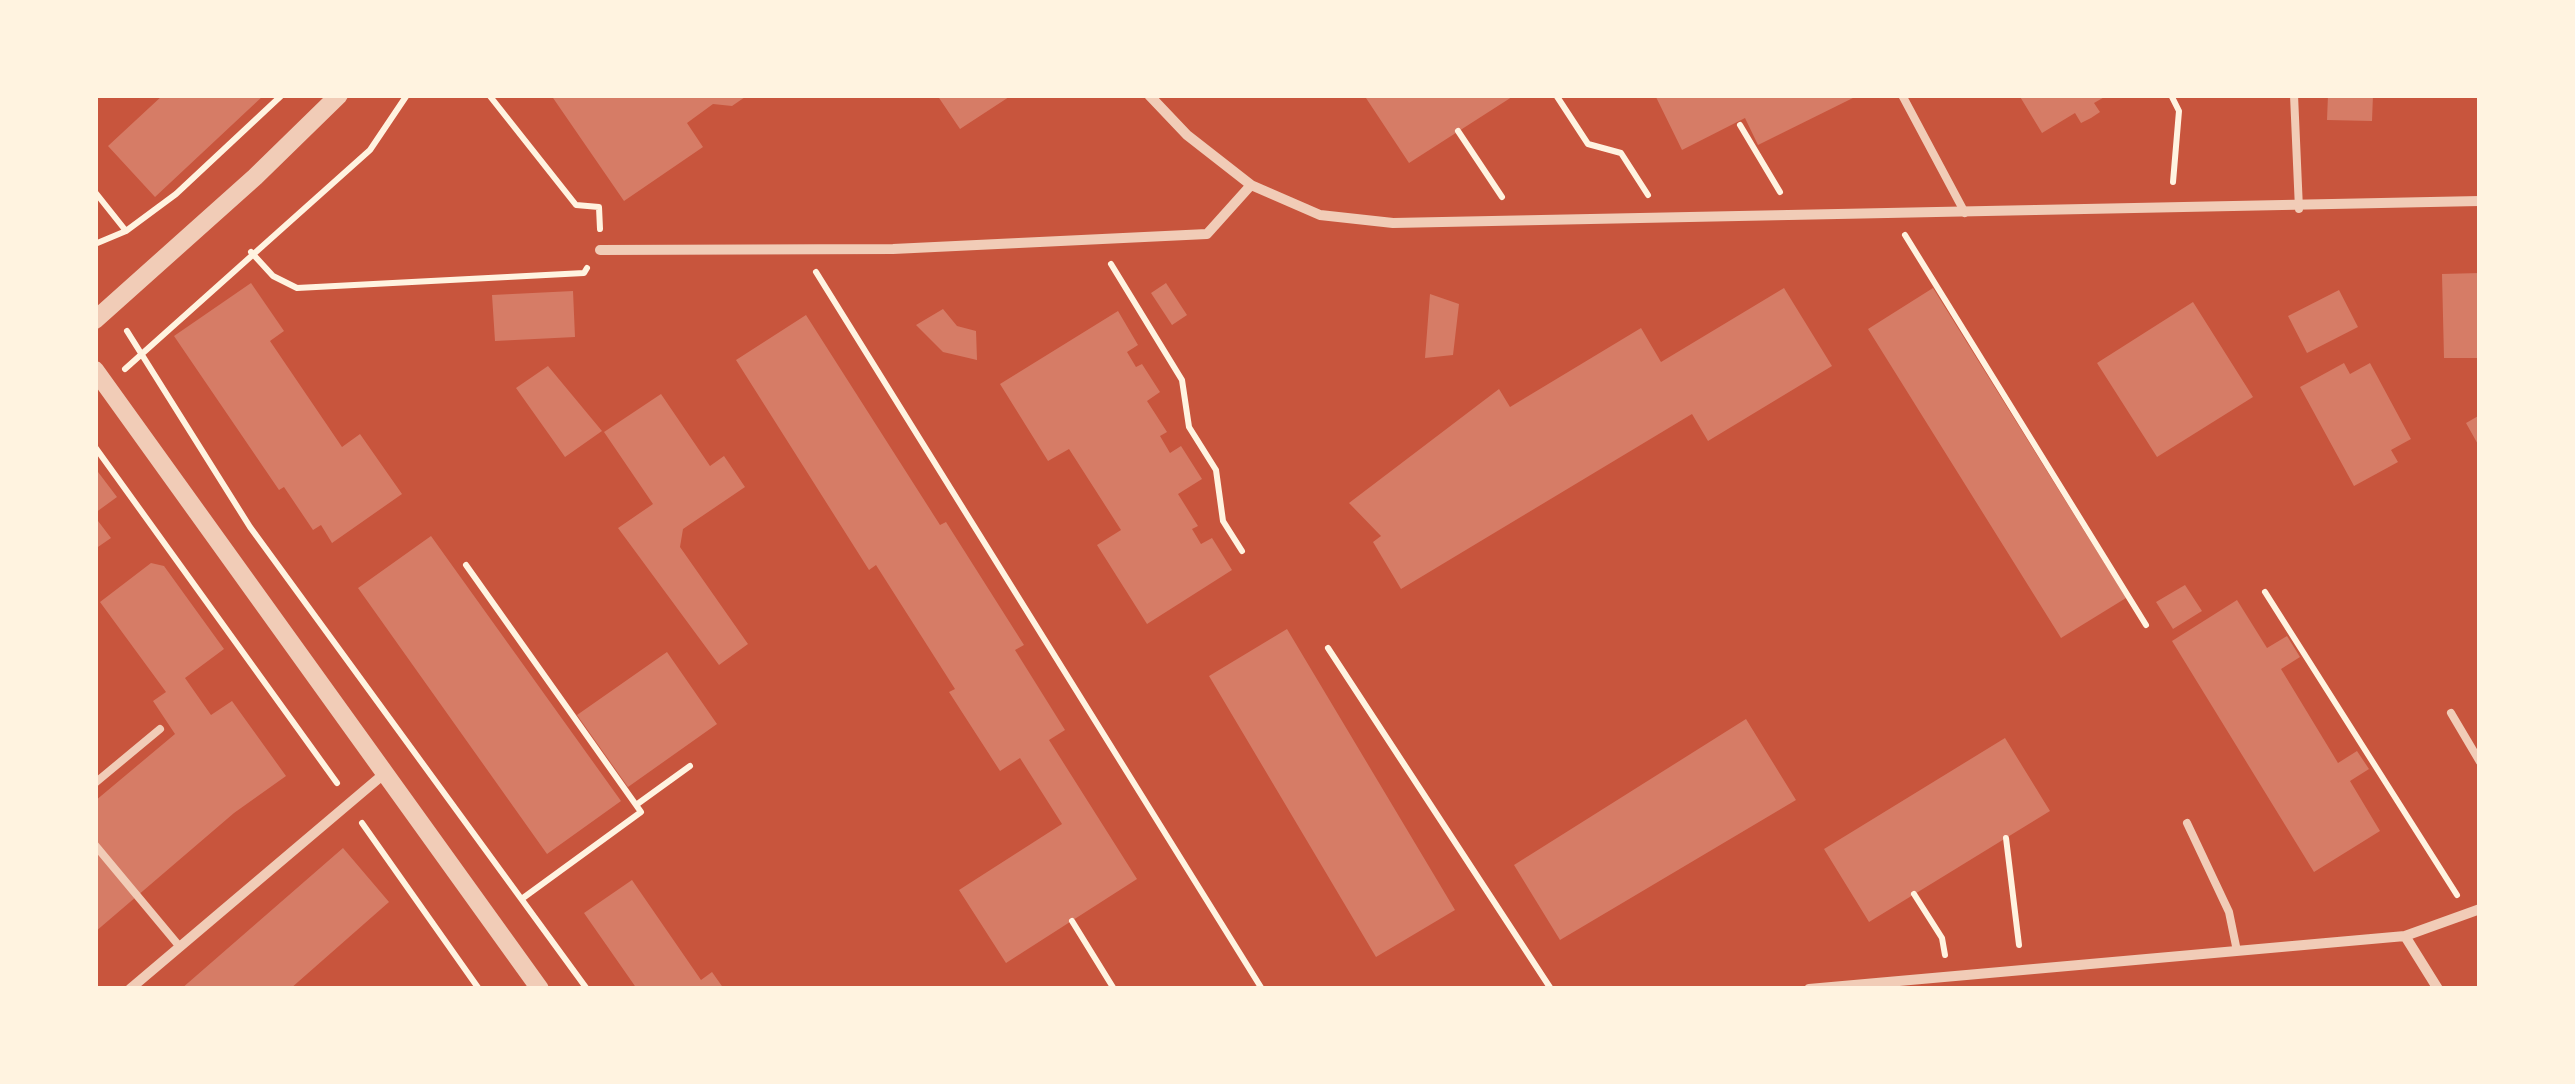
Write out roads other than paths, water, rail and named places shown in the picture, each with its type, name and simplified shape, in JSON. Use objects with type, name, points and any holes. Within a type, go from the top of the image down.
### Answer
[{"type":"street","points":[[95,320],[339,95]]},
{"type":"street","points":[[1149,95],[1187,135],[1252,185],[1320,215],[1393,223],[2480,202]]},
{"type":"street","points":[[600,250],[802,250],[1097,242],[1206,234],[1252,185]]},
{"type":"street","points":[[99,377],[540,989]]},
{"type":"street","points":[[130,989],[385,773]]},
{"type":"street","points":[[1809,989],[2405,936],[2474,911]]},
{"type":"street","points":[[2405,936],[2438,989]]},
{"type":"lane","points":[[1902,95],[1965,213]]},
{"type":"lane","points":[[2294,95],[2299,208]]},
{"type":"lane","points":[[2451,713],[2480,762]]},
{"type":"lane","points":[[95,783],[160,729]]},
{"type":"lane","points":[[2188,824],[2229,912],[2237,951]]},
{"type":"lane","points":[[95,844],[180,947]]}]
